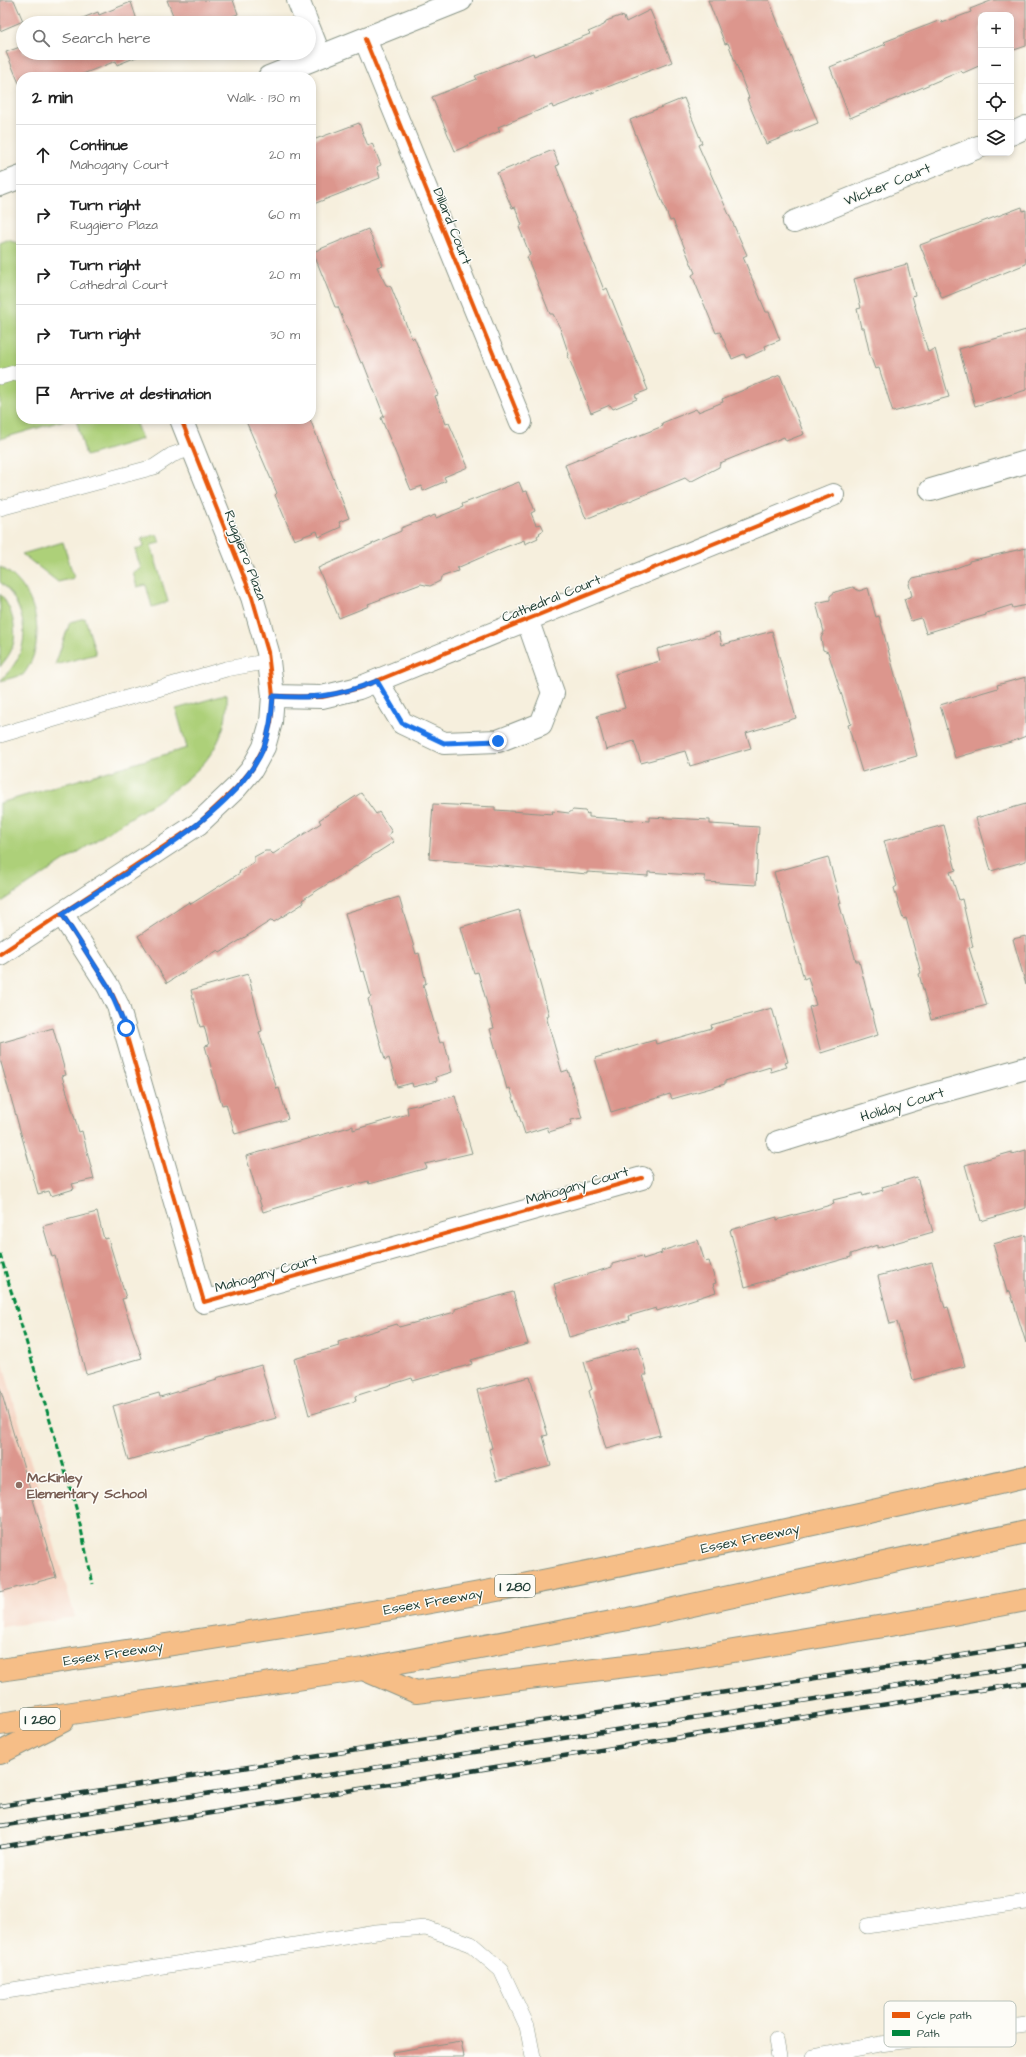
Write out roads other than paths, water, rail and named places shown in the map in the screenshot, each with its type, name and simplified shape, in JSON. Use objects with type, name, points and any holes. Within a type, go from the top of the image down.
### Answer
[{"type":"highway","name":"Essex Freeway","points":[[0,1670],[253,1631],[522,1585],[774,1533],[1026,1477]]},
{"type":"highway","name":"I 280","points":[[0,1724],[363,1669],[628,1619],[1026,1532]]},
{"type":"highway","points":[[363,1669],[416,1692],[691,1658],[932,1618],[1026,1600]]},
{"type":"highway","points":[[0,1753],[80,1713]]},
{"type":"street","points":[[298,0],[304,16]]},
{"type":"street","points":[[316,58],[461,0]]},
{"type":"street","name":"Dillard Court","points":[[365,39],[521,422]]},
{"type":"street","points":[[316,46],[320,56]]},
{"type":"street","points":[[280,72],[310,60]]},
{"type":"street","points":[[1014,133],[1026,128]]},
{"type":"street","name":"Wicker Court","points":[[794,222],[978,147]]},
{"type":"street","points":[[0,185],[16,178]]},
{"type":"street","name":"Ruggiero Plaza","points":[[0,954],[177,840],[198,824],[230,794],[252,769],[264,747],[271,722],[273,696],[270,661],[252,597],[183,424]]},
{"type":"street","points":[[931,490],[1026,462]]},
{"type":"street","name":"Cathedral Court","points":[[273,696],[322,697],[359,688],[833,495]]},
{"type":"street","points":[[377,681],[402,723],[444,743],[498,741],[541,724],[553,693],[528,619]]},
{"type":"street","name":"Mahogany Court","points":[[62,914],[108,986],[118,1006],[204,1302],[642,1178]]},
{"type":"street","name":"Holiday Court","points":[[778,1142],[926,1096],[1026,1068]]},
{"type":"lane","points":[[0,377],[16,372]]},
{"type":"lane","points":[[0,508],[154,467],[172,455],[192,448]]},
{"type":"lane","points":[[0,735],[226,669],[270,661]]},
{"type":"lane","points":[[867,1926],[1026,1902]]},
{"type":"lane","points":[[0,1992],[376,1932],[426,1928],[471,1944],[501,1970],[527,2026],[533,2057]]},
{"type":"lane","points":[[1016,2026],[1026,2025]]},
{"type":"lane","points":[[776,2040],[779,2057]]},
{"type":"lane","points":[[813,2057],[884,2043]]},
{"type":"railway","points":[[0,1806],[1026,1645]]},
{"type":"railway","points":[[0,1826],[1026,1666]]},
{"type":"railway","points":[[0,1847],[855,1709],[1026,1683]]},
{"type":"place","name":"McKinley Elementary School","points":[[19,1485]]}]
